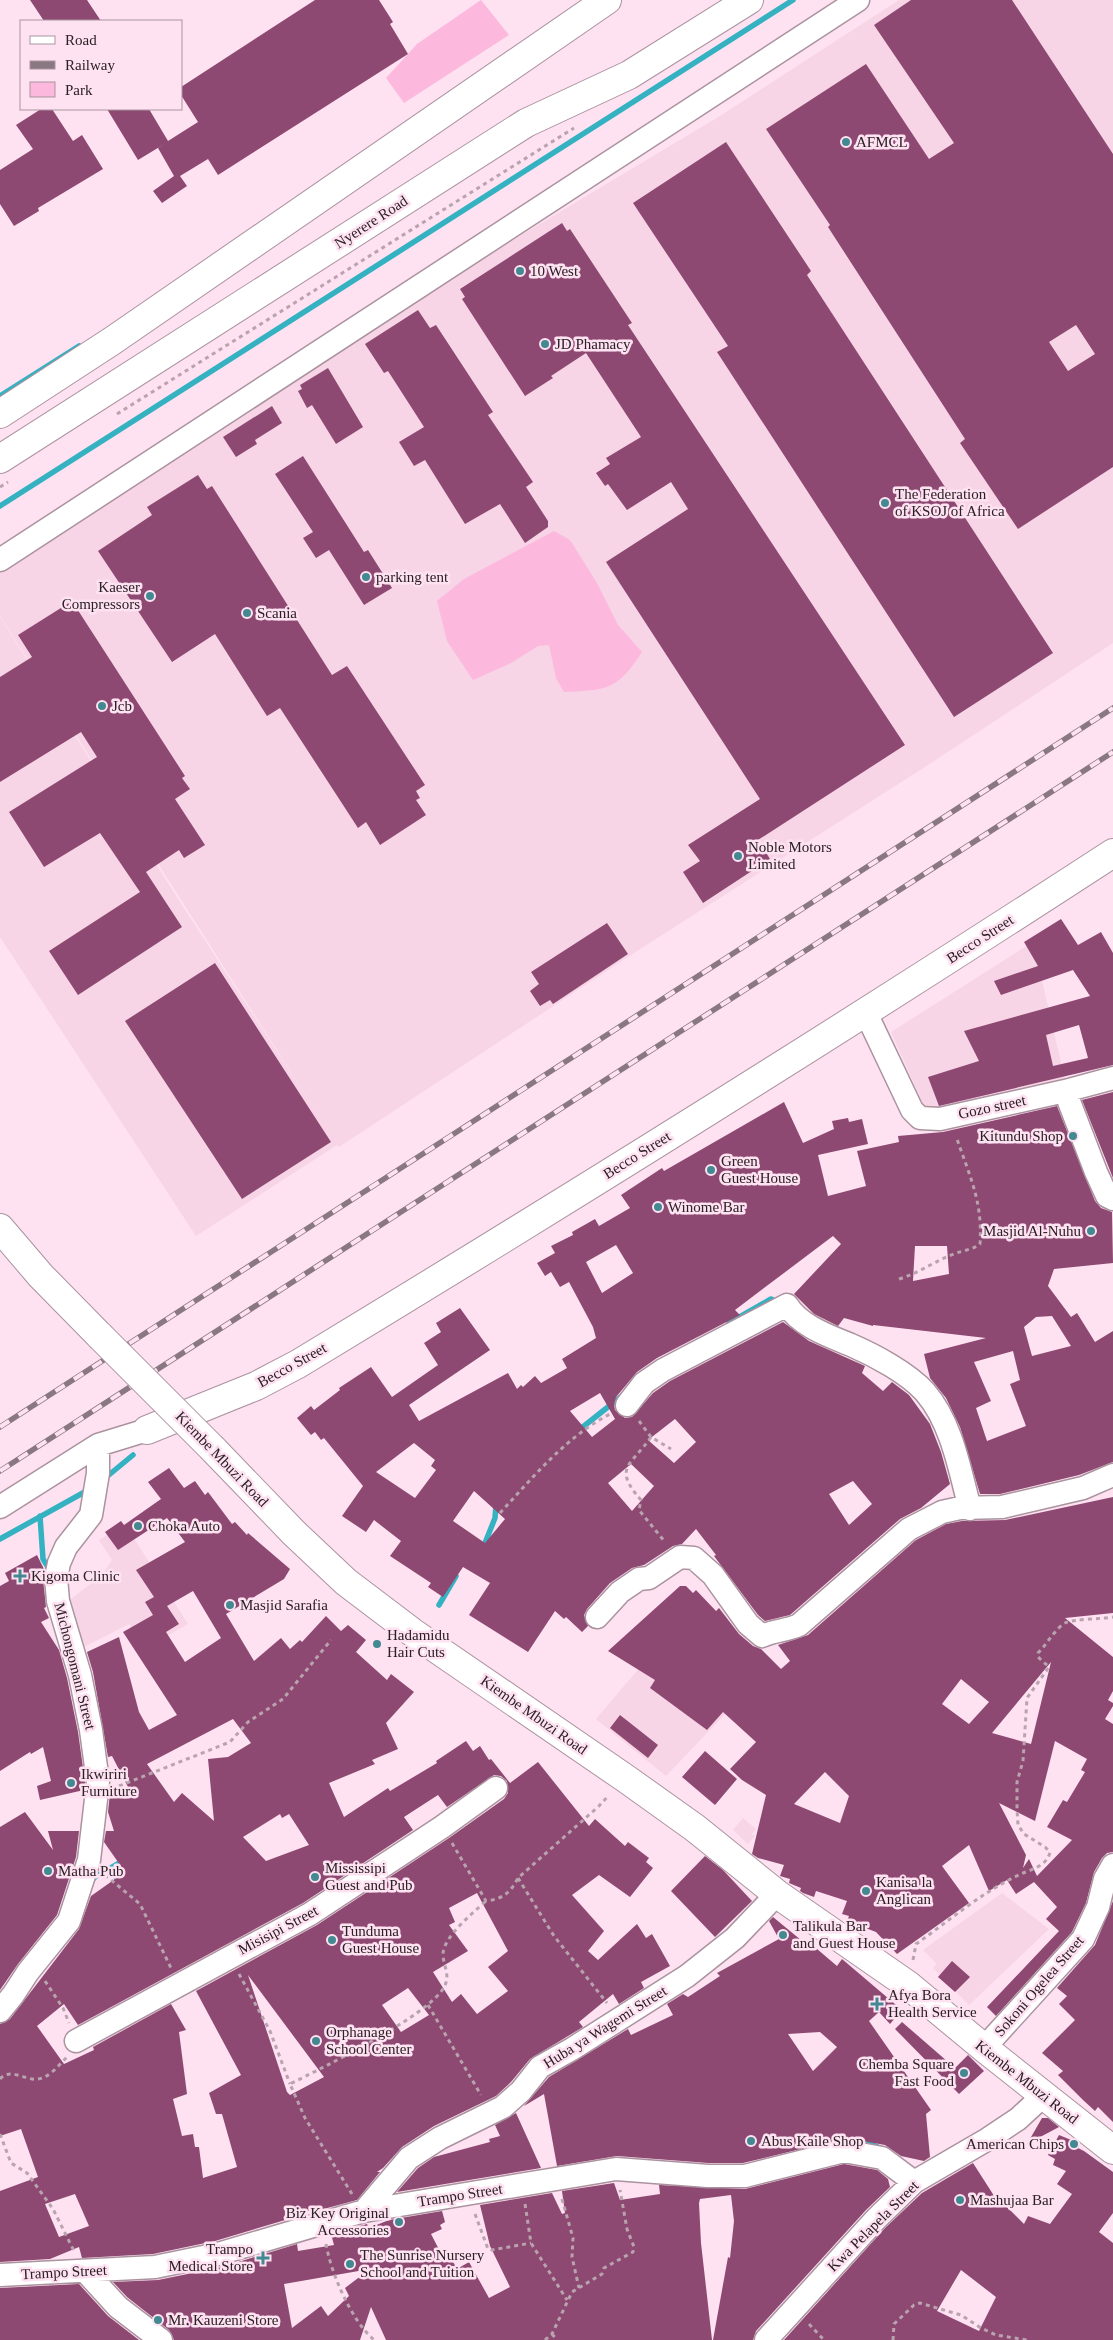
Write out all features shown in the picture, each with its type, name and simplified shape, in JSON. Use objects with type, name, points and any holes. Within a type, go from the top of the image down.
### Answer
[{"type":"main road","points":[[0,414],[112,341],[608,0]]},
{"type":"main road","name":"Nyerere Road","points":[[4,470],[526,122],[630,74],[749,0]]},
{"type":"main road","name":"Becco Street","points":[[147,1430],[256,1386],[298,1364],[519,1229],[1113,853]]},
{"type":"main road","name":"Kiembe Mbuzi Road","points":[[0,1228],[41,1276],[294,1533],[346,1582],[412,1632],[695,1828],[777,1894],[908,1985],[1113,2150]]},
{"type":"street","points":[[0,560],[858,0]]},
{"type":"street","name":"Gozo street","points":[[865,1011],[912,1110],[920,1118],[940,1119],[1113,1078]]},
{"type":"street","points":[[1064,1091],[1096,1172],[1107,1196],[1113,1199]]},
{"type":"street","points":[[627,1405],[644,1383],[663,1370],[787,1305],[791,1312],[820,1332],[871,1354],[914,1382],[925,1392],[954,1445],[970,1509]]},
{"type":"street","points":[[0,1507],[98,1445],[147,1430]]},
{"type":"street","name":"Michongomani Street","points":[[0,2011],[14,1996],[28,1972],[69,1921],[90,1860],[95,1795],[98,1782],[92,1730],[80,1675],[58,1601],[56,1578],[59,1563],[66,1547],[91,1515],[98,1473],[98,1445]]},
{"type":"street","points":[[597,1617],[620,1592],[639,1579],[649,1578],[680,1557],[694,1558],[713,1575],[748,1624],[762,1636],[776,1630],[787,1631],[799,1625],[909,1529],[942,1512],[960,1508],[1002,1507],[1083,1488],[1113,1475]]},
{"type":"street","name":"Misisipi Street","points":[[76,2041],[229,1956],[310,1914],[496,1788]]},
{"type":"street","name":"Sokoni Ogelea Street","points":[[984,2048],[1083,1939],[1098,1907],[1105,1878],[1113,1865]]},
{"type":"street","name":"Huba ya Wagemi Street","points":[[364,2211],[409,2158],[440,2138],[503,2107],[521,2091],[540,2066],[687,1976],[734,1938],[777,1894]]},
{"type":"street","name":"Kwa Pelapela Street","points":[[766,2340],[876,2219],[914,2182],[988,2139],[1018,2119],[1044,2095]]},
{"type":"street","name":"Trampo Street","points":[[0,2275],[155,2267],[218,2254],[364,2211],[616,2169],[745,2176],[844,2151],[882,2158],[914,2182]]},
{"type":"street","points":[[86,2272],[118,2307],[161,2340]]},
{"type":"path","points":[[116,415],[575,127]]},
{"type":"path","points":[[0,486],[4,470]]},
{"type":"path","points":[[899,1279],[913,1275],[954,1254],[974,1248],[980,1244],[980,1214],[975,1186],[963,1157],[951,1116]]},
{"type":"path","points":[[500,1513],[545,1463],[588,1426],[627,1405],[651,1437],[671,1449]]},
{"type":"path","points":[[651,1437],[628,1465],[625,1473],[628,1485],[641,1500],[639,1510],[663,1541],[694,1558]]},
{"type":"path","points":[[908,1985],[916,1944],[1011,1879],[1045,1862],[1049,1857],[1050,1852],[1024,1834],[1018,1825],[1017,1782],[1023,1761],[1027,1698],[1049,1668],[1038,1657],[1038,1653],[1063,1624],[1072,1620],[1113,1617]]},
{"type":"path","points":[[95,1795],[98,1792],[136,1781],[230,1742],[248,1722],[283,1699],[332,1640]]},
{"type":"path","points":[[290,2084],[347,2054],[428,2005],[444,1987],[448,1974],[443,1953],[452,1933],[486,1901],[498,1899],[511,1891],[518,1878],[599,1806],[624,1778]]},
{"type":"path","points":[[442,1826],[486,1901]]},
{"type":"path","points":[[90,1860],[140,1904],[179,1984]]},
{"type":"path","points":[[518,1878],[554,1936],[619,2018]]},
{"type":"path","points":[[229,1956],[270,2031],[305,2118],[359,2206],[364,2211]]},
{"type":"path","points":[[0,2079],[12,2074],[38,2079],[51,2073],[66,2058],[76,2041],[63,2008],[46,1981],[36,1974],[28,1972]]},
{"type":"path","points":[[428,2005],[450,2040],[490,2114]]},
{"type":"path","points":[[0,2134],[11,2163],[27,2173],[53,2209],[80,2266],[86,2272]]},
{"type":"path","points":[[545,2340],[552,2334],[572,2292],[602,2274],[604,2268],[633,2252],[634,2247],[627,2229],[616,2169]]},
{"type":"path","points":[[556,2180],[573,2238],[572,2257],[579,2288]]},
{"type":"path","points":[[523,2185],[531,2243],[568,2300]]},
{"type":"path","points":[[468,2194],[488,2249],[492,2250],[531,2243]]},
{"type":"path","points":[[324,2234],[329,2260],[344,2297],[365,2332],[374,2340]]},
{"type":"path","points":[[893,2340],[894,2324],[914,2305],[920,2303],[961,2315],[996,2335],[1027,2340]]},
{"type":"path","points":[[552,2334],[557,2340]]},
{"type":"shaded area","points":[[899,0],[1113,0],[1113,643],[928,765],[637,951],[339,1147],[337,1145],[196,1236],[0,937],[0,617],[180,902],[328,1130],[0,616],[0,565],[421,295],[720,116]]},
{"type":"shaded area","points":[[1033,942],[1065,1080],[939,1111],[925,1108],[891,1032]]},
{"type":"shaded area","points":[[125,1524],[188,1624],[145,1648],[129,1624],[80,1649],[67,1602],[102,1575],[112,1560],[99,1540]]},
{"type":"shaded area","points":[[653,1652],[728,1711],[666,1776],[596,1719]]},
{"type":"shaded area","points":[[743,1818],[756,1829],[752,1834],[755,1836],[748,1844],[733,1830]]},
{"type":"shaded area","points":[[1002,1893],[1049,1929],[969,2005],[933,1968],[937,1964],[923,1950]]},
{"type":"green space","points":[[481,0],[509,35],[404,103],[386,78],[417,44]]},
{"type":"green space","points":[[554,531],[570,540],[597,583],[618,625],[642,652],[618,681],[610,686],[591,690],[564,692],[556,678],[549,645],[538,646],[511,663],[473,680],[447,641],[437,601],[464,579]]},
{"type":"building","points":[[30,0],[87,0],[100,20],[43,20]]},
{"type":"building","points":[[315,0],[379,0],[393,22],[390,24],[408,54],[218,175],[208,159],[180,176],[187,186],[162,203],[153,191],[174,176],[158,148],[166,143],[138,160],[108,110],[150,110],[168,141],[198,122],[182,97],[182,86]]},
{"type":"building","points":[[911,0],[1012,0],[1113,154],[1113,467],[1018,529],[960,443],[965,439],[828,227],[830,225],[766,129],[866,64],[929,159],[954,143],[874,25]],"holes":[[[1076,325],[1095,354],[1068,371],[1049,342]]]},
{"type":"building","points":[[39,110],[53,110],[73,141],[82,135],[103,169],[38,208],[39,211],[14,226],[0,204],[0,170],[33,149],[16,125]]},
{"type":"building","name":"The Federation of KSOJ of Africa","points":[[726,142],[811,271],[807,275],[1053,653],[954,717],[717,352],[728,346],[633,203]]},
{"type":"building","name":"10 West","points":[[562,223],[567,231],[570,229],[632,323],[628,325],[905,745],[758,840],[770,859],[703,903],[683,872],[700,861],[688,845],[760,799],[606,562],[688,509],[671,482],[627,510],[608,484],[605,486],[596,473],[610,464],[606,458],[641,437],[586,353],[525,396],[462,299],[465,297],[460,289]]},
{"type":"building","points":[[418,310],[430,328],[436,325],[493,412],[488,415],[533,482],[526,487],[548,521],[548,527],[525,543],[500,504],[465,524],[425,460],[414,466],[399,442],[424,427],[388,371],[384,373],[365,344]]},
{"type":"building","points":[[328,368],[363,427],[336,444],[312,405],[307,408],[298,391],[302,389],[300,385]]},
{"type":"building","points":[[272,406],[282,423],[255,440],[257,444],[236,457],[223,437]]},
{"type":"building","points":[[303,456],[364,552],[368,550],[392,588],[364,605],[329,550],[316,558],[303,538],[313,532],[275,474]]},
{"type":"building","points":[[198,475],[207,489],[212,486],[332,675],[347,666],[425,785],[416,791],[420,798],[416,800],[426,815],[380,845],[366,822],[358,828],[280,708],[267,716],[215,634],[172,662],[98,551],[152,515],[147,507]]},
{"type":"building","points":[[72,601],[185,776],[182,778],[190,789],[175,799],[205,845],[184,858],[179,850],[146,872],[182,927],[78,995],[49,951],[140,892],[100,833],[44,867],[9,812],[97,757],[81,732],[0,782],[0,677],[32,657],[18,635]]},
{"type":"building","points":[[1061,919],[1078,945],[1101,932],[1113,953],[1113,1065],[939,1106],[928,1077],[979,1061],[964,1031],[1090,996],[1073,970],[1001,995],[994,981],[1038,966],[1024,942]],"holes":[[[1079,1025],[1088,1058],[1053,1066],[1046,1035]]]},
{"type":"building","points":[[607,923],[628,954],[553,1004],[550,1000],[540,1006],[530,991],[539,984],[531,972]]},
{"type":"building","points":[[215,963],[331,1142],[242,1199],[125,1021]]},
{"type":"building","points":[[1113,1092],[1113,1178],[1082,1100]]},
{"type":"building","points":[[784,1102],[803,1143],[834,1129],[832,1121],[848,1118],[849,1122],[862,1119],[868,1144],[818,1155],[828,1196],[866,1186],[857,1151],[899,1142],[898,1136],[943,1132],[1057,1106],[1095,1201],[1101,1208],[1112,1212],[1113,1263],[1054,1269],[1048,1286],[1071,1317],[1077,1313],[1095,1342],[1113,1331],[1113,1462],[1079,1475],[1000,1494],[980,1494],[960,1427],[946,1398],[930,1378],[924,1354],[986,1338],[873,1326],[844,1318],[838,1326],[814,1314],[794,1294],[841,1244],[833,1236],[735,1310],[740,1315],[657,1358],[637,1372],[616,1397],[615,1410],[625,1418],[632,1417],[653,1393],[670,1381],[783,1322],[809,1341],[865,1366],[862,1373],[883,1391],[892,1382],[909,1395],[930,1424],[941,1452],[950,1484],[921,1508],[900,1519],[790,1615],[765,1621],[758,1615],[696,1529],[682,1544],[673,1546],[644,1565],[632,1568],[610,1583],[587,1609],[584,1615],[588,1626],[582,1632],[566,1617],[564,1619],[555,1611],[528,1652],[469,1615],[490,1583],[463,1567],[443,1597],[428,1587],[431,1583],[390,1556],[401,1541],[374,1520],[366,1532],[342,1516],[363,1486],[324,1438],[321,1440],[315,1432],[311,1435],[297,1418],[311,1406],[314,1410],[340,1390],[339,1388],[371,1367],[392,1397],[438,1365],[424,1343],[441,1332],[436,1323],[460,1308],[490,1350],[409,1405],[419,1421],[508,1373],[517,1389],[521,1385],[523,1387],[535,1376],[541,1383],[567,1368],[562,1359],[596,1338],[593,1327],[569,1282],[560,1287],[551,1272],[545,1276],[537,1263],[555,1253],[551,1246],[573,1235],[572,1232],[595,1219],[599,1226],[630,1208],[621,1195],[662,1168],[664,1171]],"holes":[[[616,1245],[633,1273],[602,1293],[586,1262]],[[915,1246],[947,1246],[949,1274],[913,1281]],[[1052,1316],[1071,1346],[1032,1356],[1024,1327],[1036,1317]],[[1013,1351],[1020,1380],[1010,1384],[1026,1426],[987,1441],[976,1408],[991,1401],[974,1362]],[[600,1393],[615,1419],[592,1437],[570,1411]],[[675,1419],[696,1442],[674,1463],[648,1440]],[[414,1443],[435,1460],[431,1466],[436,1470],[415,1498],[376,1472]],[[631,1464],[654,1486],[632,1511],[608,1483]],[[853,1481],[872,1504],[849,1525],[829,1494]],[[474,1491],[505,1519],[485,1543],[453,1521]]]},
{"type":"building","points":[[169,1468],[184,1488],[195,1481],[205,1495],[208,1492],[232,1524],[235,1522],[247,1535],[248,1533],[290,1569],[284,1579],[226,1614],[254,1661],[281,1638],[290,1649],[300,1640],[302,1642],[326,1616],[341,1631],[348,1625],[366,1640],[356,1652],[387,1680],[391,1674],[414,1692],[386,1723],[398,1749],[372,1760],[375,1764],[329,1783],[344,1817],[388,1788],[390,1791],[437,1763],[436,1761],[466,1741],[473,1751],[480,1746],[489,1760],[491,1759],[510,1783],[538,1762],[589,1826],[595,1819],[625,1846],[628,1842],[649,1858],[646,1862],[653,1868],[630,1897],[599,1875],[572,1895],[604,1931],[588,1951],[598,1960],[637,1924],[646,1938],[652,1934],[670,1966],[641,1982],[644,1988],[619,2004],[613,1994],[579,2022],[583,2027],[530,2059],[511,2082],[496,2096],[434,2126],[402,2147],[377,2172],[380,2172],[357,2200],[320,2210],[319,2207],[292,2216],[292,2218],[215,2241],[153,2254],[82,2258],[79,2247],[50,2259],[0,2262],[0,2191],[38,2177],[21,2129],[0,2136],[0,2024],[10,2019],[79,1929],[91,1896],[125,1872],[104,1842],[106,1831],[114,1831],[108,1812],[110,1793],[128,1787],[112,1756],[108,1757],[93,1672],[87,1652],[119,1637],[139,1712],[149,1730],[177,1715],[123,1632],[153,1615],[145,1602],[154,1597],[136,1570],[185,1542],[167,1518],[118,1550],[105,1532],[121,1521],[124,1525],[161,1499],[148,1482]],"holes":[[[193,1591],[221,1638],[185,1662],[166,1632],[179,1624],[167,1606]],[[233,1719],[251,1743],[228,1757],[208,1759],[214,1821],[182,1793],[174,1802],[147,1764]],[[494,1775],[501,1776],[507,1781],[508,1793],[504,1799],[449,1838],[317,1925],[196,1991],[241,2075],[209,2093],[216,2114],[222,2114],[237,2167],[203,2178],[199,2147],[195,2147],[193,2134],[182,2136],[173,2099],[187,2094],[179,2032],[186,2030],[171,2004],[93,2047],[94,2050],[64,2064],[37,2026],[64,2004],[78,2025],[303,1903],[413,1830],[404,1817],[438,1795],[447,1807]],[[280,1814],[282,1818],[289,1814],[309,1845],[266,1861],[243,1837]],[[477,1893],[508,1951],[488,1967],[508,1991],[477,2014],[461,1994],[452,2002],[433,1972],[468,1951],[449,1925],[455,1922],[449,1908]],[[248,1975],[324,2077],[290,2095],[287,2092]],[[408,1988],[429,2015],[401,2032],[382,2005]],[[75,2194],[89,2226],[59,2237],[45,2204]]]},
{"type":"building","points":[[1113,1497],[1113,1613],[1065,1618],[1113,1657],[1113,1691],[1108,1700],[1113,1703],[1113,1706],[1105,1719],[1113,1724],[1113,1852],[1107,1853],[1102,1858],[1094,1872],[1086,1903],[1072,1932],[996,2016],[987,2007],[1059,1931],[1046,1919],[1057,1907],[1034,1882],[1016,1894],[1007,1880],[989,1891],[969,1845],[942,1866],[969,1903],[897,1954],[876,1932],[847,1921],[849,1916],[842,1914],[847,1901],[816,1891],[814,1897],[803,1893],[800,1891],[801,1888],[789,1883],[790,1879],[780,1876],[784,1865],[758,1858],[752,1854],[766,1795],[742,1780],[730,1769],[756,1742],[723,1712],[707,1730],[650,1688],[655,1680],[608,1651],[680,1586],[686,1586],[693,1593],[696,1590],[716,1611],[719,1608],[739,1634],[753,1646],[761,1649],[781,1669],[790,1661],[778,1645],[808,1635],[916,1540],[946,1524],[962,1521],[1005,1520]],"holes":[[[1051,1662],[1031,1744],[992,1733]],[[961,1679],[989,1702],[969,1724],[942,1704]],[[1055,1741],[1087,1759],[1081,1770],[1085,1772],[1067,1802],[1063,1800],[1047,1827],[1072,1840],[1037,1876],[1029,1859],[1023,1868],[1026,1855],[999,1803],[1035,1821]],[[825,1772],[849,1796],[840,1823],[794,1804]]]},
{"type":"building","points":[[37,1555],[44,1569],[43,1579],[46,1607],[44,1608],[49,1618],[41,1622],[59,1650],[67,1678],[78,1732],[85,1782],[84,1790],[40,1800],[37,1786],[51,1781],[43,1747],[31,1754],[30,1752],[0,1771],[0,1586],[9,1581],[5,1573]]},
{"type":"building","points":[[620,1715],[658,1745],[648,1758],[610,1728]]},
{"type":"building","points":[[705,1751],[737,1779],[715,1805],[682,1777]]},
{"type":"building","points":[[25,1812],[53,1850],[48,1831],[79,1831],[76,1857],[57,1915],[0,1990],[0,1827]]},
{"type":"building","points":[[705,1856],[723,1870],[752,1901],[715,1937],[671,1891]]},
{"type":"building","points":[[1113,1901],[1113,2122],[1098,2107],[1095,2111],[1083,2100],[1058,2075],[1063,2071],[1042,2053],[1075,2020],[1059,2004],[1067,1996],[1057,1988],[1095,1945]]},
{"type":"building","points":[[773,1917],[807,1945],[810,1943],[837,1966],[842,1959],[902,2010],[890,2024],[879,2012],[869,2021],[931,2110],[926,2114],[930,2157],[924,2161],[901,2156],[885,2145],[846,2138],[743,2163],[708,2163],[617,2156],[557,2166],[544,2094],[524,2106],[549,2077],[628,2029],[631,2035],[673,2015],[667,2004],[683,1994],[688,1997],[720,1976],[717,1973],[779,1939],[769,1921]],"holes":[[[820,2032],[837,2047],[813,2071],[788,2034]]]},
{"type":"building","points":[[952,1961],[970,1977],[955,1992],[938,1977]]},
{"type":"building","points":[[902,2022],[955,2068],[968,2055],[984,2071],[959,2094],[895,2029]]},
{"type":"building","points":[[516,2113],[541,2168],[397,2192],[418,2168],[434,2157],[490,2142],[489,2139],[500,2136],[495,2125]]},
{"type":"building","points":[[1042,2118],[1048,2118],[1059,2127],[1027,2144]]},
{"type":"building","points":[[1059,2135],[1076,2142],[1074,2146],[1113,2172],[1113,2213],[1099,2232],[1113,2243],[1113,2340],[784,2340],[885,2228],[922,2193],[973,2163],[998,2202],[1000,2200],[1024,2224],[1028,2216],[1050,2224],[1072,2194],[1057,2184],[1066,2171],[1053,2165],[1055,2159],[1048,2155]],"holes":[[[961,2270],[996,2297],[979,2331],[937,2311]]]},
{"type":"building","points":[[844,2164],[877,2170],[888,2179],[890,2187],[866,2210],[756,2331],[753,2340],[713,2340],[728,2257],[730,2258],[734,2221],[731,2195],[700,2199],[699,2203],[701,2243],[712,2340],[386,2340],[371,2307],[360,2340],[174,2340],[169,2330],[127,2297],[113,2282],[158,2280],[222,2267],[297,2244],[298,2251],[334,2245],[331,2234],[367,2224],[369,2228],[389,2220],[442,2211],[445,2222],[440,2225],[442,2229],[431,2234],[445,2261],[451,2258],[457,2269],[469,2262],[489,2298],[510,2287],[490,2246],[480,2205],[552,2193],[562,2214],[565,2213],[562,2191],[614,2183],[620,2200],[660,2194],[659,2185],[745,2189]],"holes":[[[370,2269],[345,2288],[349,2296],[328,2316],[321,2306],[292,2328],[284,2284]]]},
{"type":"building","points":[[79,2284],[108,2316],[139,2340],[0,2340],[0,2288]]},
{"type":"waterway","points":[[0,506],[793,0]]},
{"type":"waterway","points":[[0,396],[79,346]]},
{"type":"waterway","points":[[729,1323],[771,1299],[778,1303]]},
{"type":"waterway","points":[[579,1430],[623,1395]]},
{"type":"waterway","points":[[104,1479],[133,1455]]},
{"type":"waterway","points":[[0,1539],[90,1489]]},
{"type":"waterway","points":[[483,1548],[495,1518],[496,1504]]},
{"type":"waterway","points":[[40,1516],[43,1559],[51,1572]]},
{"type":"waterway","points":[[439,1605],[456,1576]]},
{"type":"waterway","points":[[91,1881],[124,1860]]},
{"type":"waterway","points":[[110,1869],[120,1883]]},
{"type":"waterway","points":[[854,2143],[865,2143],[883,2150]]},
{"type":"railway","points":[[0,1427],[1113,708]]},
{"type":"railway","points":[[0,1471],[1113,752]]},
{"type":"place","name":"AFMCL","points":[[846,142]]},
{"type":"place","name":"10 West","points":[[520,271]]},
{"type":"place","name":"JD Phamacy","points":[[545,344]]},
{"type":"place","name":"The Federation of KSOJ of Africa","points":[[885,503]]},
{"type":"place","name":"parking tent","points":[[366,577]]},
{"type":"place","name":"Kaeser Compressors","points":[[150,596]]},
{"type":"place","name":"Scania","points":[[247,613]]},
{"type":"place","name":"Jcb","points":[[102,706]]},
{"type":"place","name":"Noble Motors Limited","points":[[738,856]]},
{"type":"place","name":"Kitundu Shop","points":[[1073,1136]]},
{"type":"place","name":"Green Guest House","points":[[711,1170]]},
{"type":"place","name":"Winome Bar","points":[[658,1207]]},
{"type":"place","name":"Masjid Al-Nuhu","points":[[1091,1231]]},
{"type":"place","name":"Choka Auto","points":[[138,1526]]},
{"type":"place","name":"Kigoma Clinic","points":[[20,1576]]},
{"type":"place","name":"Masjid Sarafia","points":[[230,1605]]},
{"type":"place","name":"Hadamidu Hair Cuts","points":[[377,1644]]},
{"type":"place","name":"Ikwiriri Furniture","points":[[71,1783]]},
{"type":"place","name":"Matha Pub","points":[[48,1871]]},
{"type":"place","name":"Mississipi Guest and Pub","points":[[315,1877]]},
{"type":"place","name":"Kanisa la Anglican","points":[[866,1891]]},
{"type":"place","name":"Talikula Bar and Guest House","points":[[783,1935]]},
{"type":"place","name":"Tunduma Guest House","points":[[332,1940]]},
{"type":"place","name":"Afya Bora Health Service","points":[[877,2004]]},
{"type":"place","name":"Orphanage School Center","points":[[316,2041]]},
{"type":"place","name":"Chemba Square Fast Food","points":[[964,2073]]},
{"type":"place","name":"Abus Kaile Shop","points":[[751,2141]]},
{"type":"place","name":"American Chips","points":[[1074,2144]]},
{"type":"place","name":"Mashujaa Bar","points":[[960,2200]]},
{"type":"place","name":"Biz Key Original Accessories","points":[[399,2222]]},
{"type":"place","name":"Trampo Medical Store","points":[[263,2258]]},
{"type":"place","name":"The Sunrise Nursery School and Tuition","points":[[350,2264]]},
{"type":"place","name":"Mr. Kauzeni Store","points":[[158,2320]]}]
